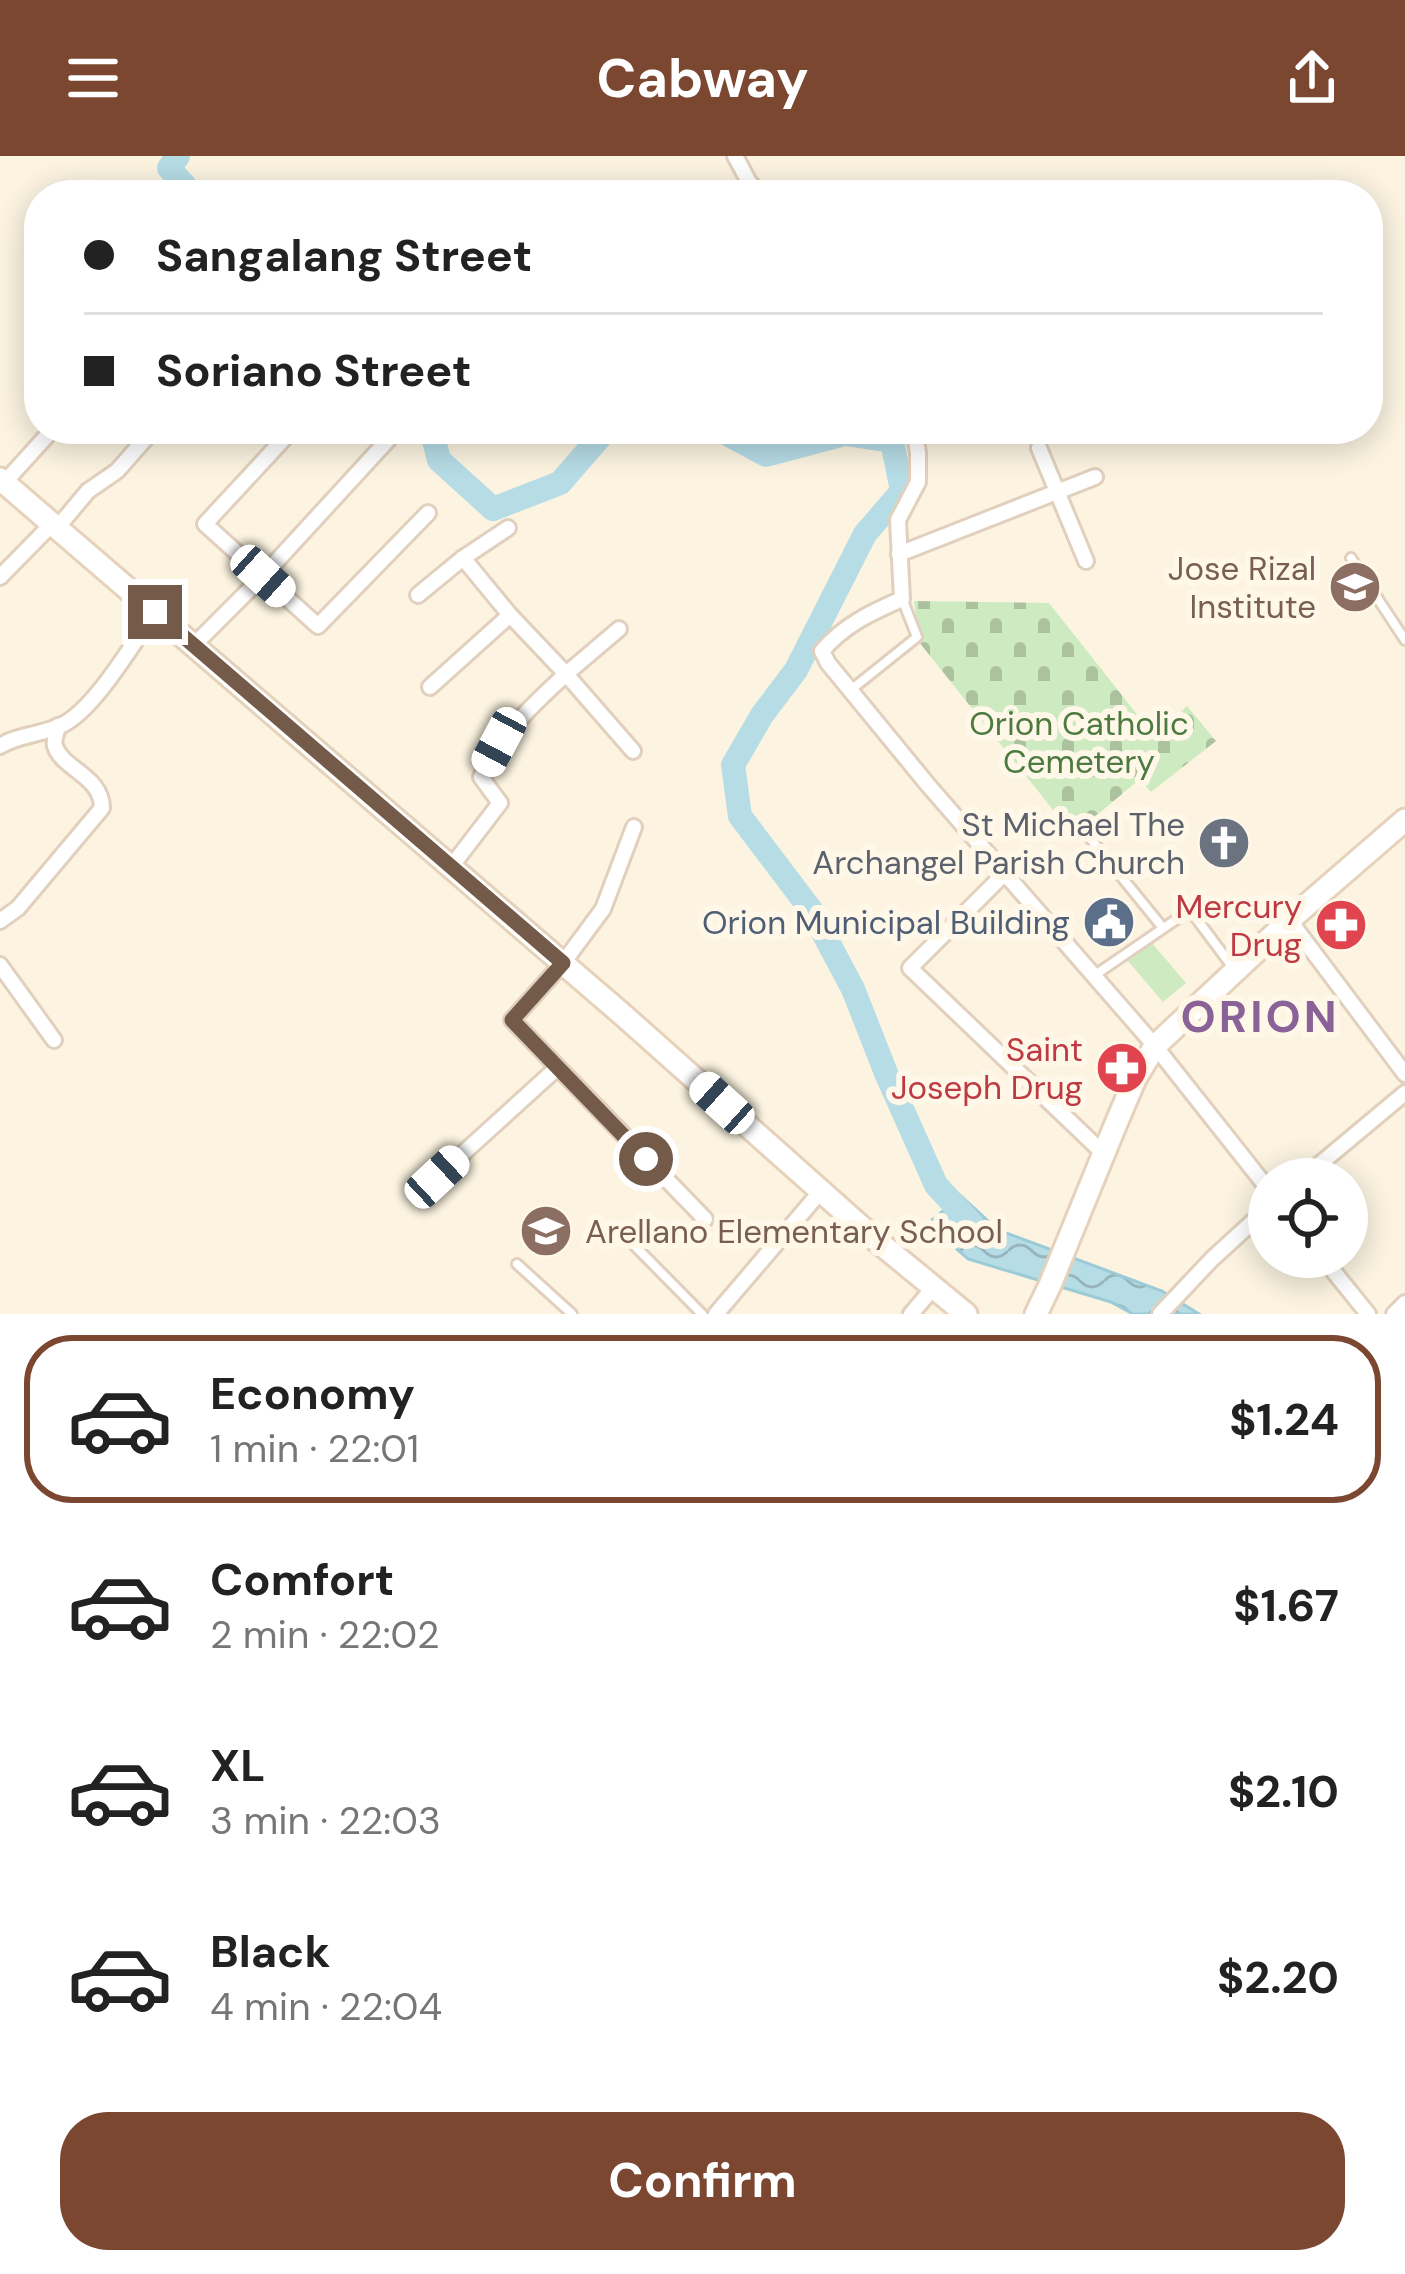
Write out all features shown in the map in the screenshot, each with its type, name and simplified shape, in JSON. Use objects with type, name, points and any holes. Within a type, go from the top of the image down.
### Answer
[{"type":"main road","points":[[2,481],[966,1314]]},
{"type":"main road","points":[[1036,1314],[1103,1153],[1155,1046],[1405,820]]},
{"type":"street","points":[[2,481],[38,444]]},
{"type":"street","points":[[0,578],[88,491],[117,472],[141,444]]},
{"type":"street","points":[[279,444],[205,524],[318,626],[428,513]]},
{"type":"street","points":[[194,645],[384,444]]},
{"type":"street","points":[[916,444],[918,482],[898,520],[902,599],[837,633],[822,651],[1248,1163]]},
{"type":"street","points":[[1039,448],[1086,561]]},
{"type":"street","points":[[899,554],[1095,477]]},
{"type":"street","points":[[418,595],[508,528]]},
{"type":"street","points":[[463,558],[633,751]]},
{"type":"street","points":[[0,746],[58,726],[86,707],[155,612]]},
{"type":"street","points":[[430,687],[510,615]]},
{"type":"street","points":[[451,867],[500,803],[481,777],[499,742],[517,720],[619,629]]},
{"type":"street","points":[[0,921],[18,908],[102,808],[97,788],[54,745],[58,726]]},
{"type":"street","points":[[634,827],[603,909],[512,1020],[705,1219]]},
{"type":"street","points":[[1005,873],[910,968],[1103,1153]]},
{"type":"street","points":[[1290,920],[1405,1074]]},
{"type":"street","points":[[0,965],[54,1040]]},
{"type":"street","points":[[437,1177],[557,1068]]},
{"type":"street","points":[[1327,1158],[1405,1093]]},
{"type":"street","points":[[716,1314],[821,1192]]},
{"type":"street","points":[[1160,1314],[1248,1227]]},
{"type":"street","points":[[1339,1278],[1368,1314]]},
{"type":"street","points":[[911,1314],[934,1287]]},
{"type":"street","points":[[1394,1314],[1405,1303]]},
{"type":"lane","points":[[1351,558],[1405,640]]},
{"type":"lane","points":[[850,690],[917,637],[902,599]]},
{"type":"lane","points":[[1077,822],[1164,928]]},
{"type":"lane","points":[[1094,976],[1190,910],[1235,970]]},
{"type":"lane","points":[[632,1244],[702,1314]]},
{"type":"lane","points":[[517,1264],[572,1314]]},
{"type":"green space","name":"Orion Catholic Cemetery","points":[[914,601],[1049,603],[1155,737],[1187,706],[1216,741],[1151,792],[1140,779],[1073,835],[919,642]]},
{"type":"green space","points":[[1151,942],[1186,983],[1163,1002],[1128,961]]},
{"type":"water","points":[[961,1196],[998,1230],[1162,1291],[1199,1314],[1133,1314],[1111,1302],[968,1259],[932,1220]]},
{"type":"waterway","points":[[178,156],[169,168],[180,180]]},
{"type":"waterway","points":[[435,444],[439,460],[493,509],[560,483],[594,444]]},
{"type":"waterway","points":[[746,444],[766,455],[807,444]]},
{"type":"waterway","points":[[893,444],[902,491],[865,534],[796,670],[733,765],[740,816],[811,910],[853,989],[936,1185],[972,1224]]},
{"type":"place","name":"Jose Rizal Institute","points":[[1355,587]]},
{"type":"place","name":"St Michael The Archangel Parish Church","points":[[1224,843]]},
{"type":"place","name":"Orion Municipal Building","points":[[1109,922]]},
{"type":"place","name":"Mercury Drug","points":[[1341,925]]},
{"type":"place","name":"Saint Joseph Drug","points":[[1122,1068]]},
{"type":"place","name":"Arellano Elementary School","points":[[546,1231]]},
{"type":"district","name":"ORION","points":[[1260,1016]]},
{"type":"route","points":[[155,612],[563,963],[512,1020],[646,1159]]}]
